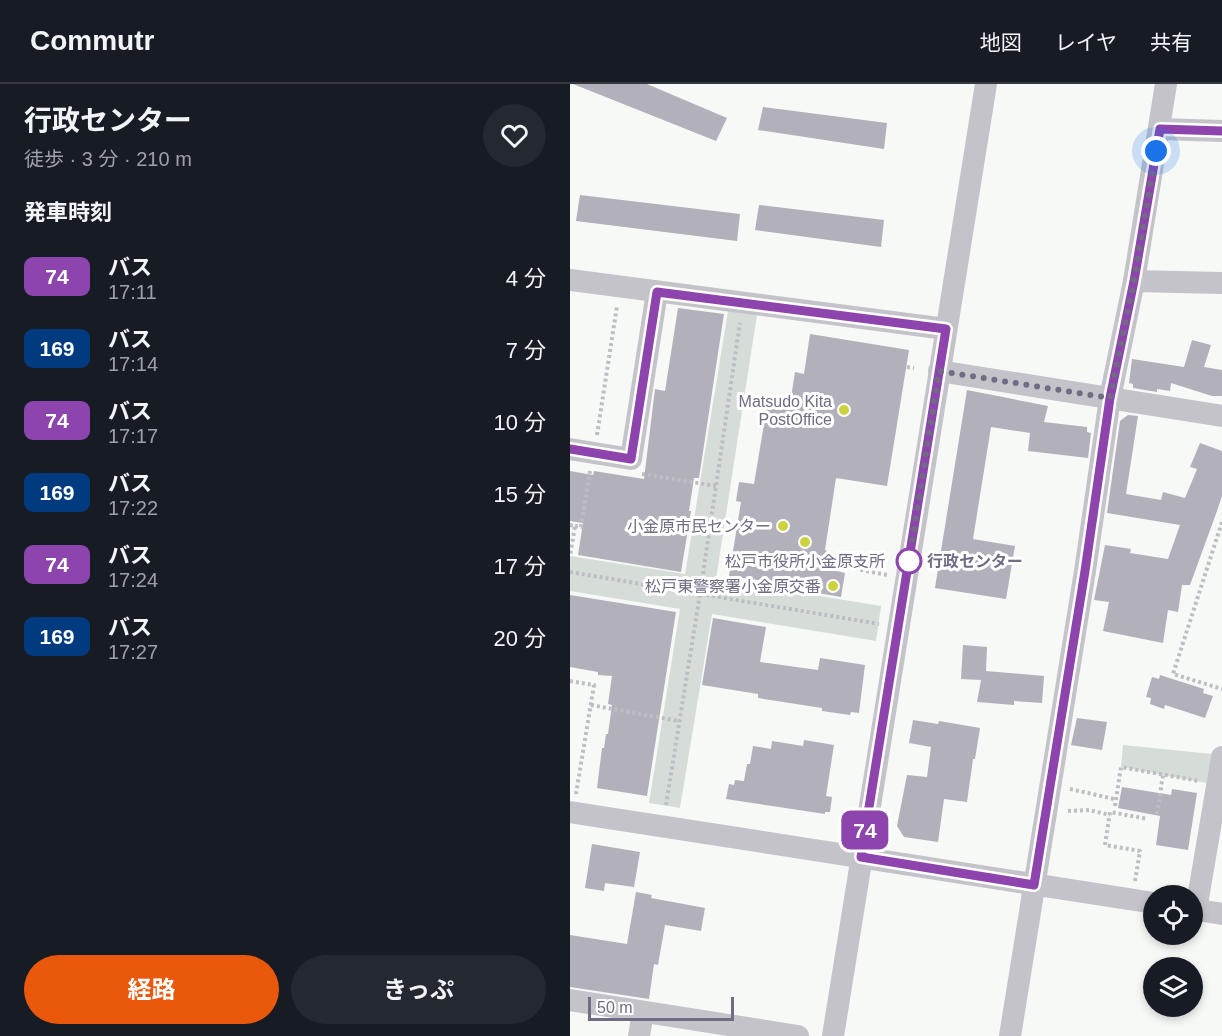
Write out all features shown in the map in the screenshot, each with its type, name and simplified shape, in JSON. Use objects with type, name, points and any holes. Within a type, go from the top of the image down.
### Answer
[{"type":"street","points":[[833,1036],[986,84]]},
{"type":"street","points":[[1011,1036],[1085,571],[1110,398],[1134,281],[1166,84]]},
{"type":"street","points":[[1160,129],[1222,131]]},
{"type":"street","points":[[570,280],[946,329]]},
{"type":"street","points":[[1134,281],[1222,284]]},
{"type":"street","points":[[570,449],[631,459],[657,292]]},
{"type":"street","points":[[939,371],[1222,416]]},
{"type":"street","points":[[1199,885],[1222,757]]},
{"type":"street","points":[[572,812],[1143,901]]},
{"type":"street","points":[[1203,911],[1222,914]]},
{"type":"street","points":[[570,1000],[798,1036]]},
{"type":"street","points":[[639,1036],[643,1012]]},
{"type":"path","points":[[666,805],[743,303]]},
{"type":"path","points":[[907,367],[914,368]]},
{"type":"path","points":[[570,556],[573,525],[581,527],[592,465]]},
{"type":"path","points":[[1222,522],[1173,674],[1222,689]]},
{"type":"path","points":[[825,563],[887,574]]},
{"type":"path","points":[[570,572],[879,624]]},
{"type":"path","points":[[570,681],[594,685],[572,812]]},
{"type":"path","points":[[591,705],[680,721]]},
{"type":"path","points":[[1115,806],[1121,767],[1217,785]]},
{"type":"path","points":[[1157,814],[1163,775]]},
{"type":"path","points":[[1048,793],[1067,788],[1114,799]]},
{"type":"path","points":[[1068,811],[1089,810],[1110,814],[1110,812],[1148,819]]},
{"type":"path","points":[[1110,814],[1105,845],[1140,851],[1135,882]]},
{"type":"shaded area","points":[[728,311],[757,315],[716,579],[881,606],[876,641],[712,614],[680,808],[649,803],[680,609],[570,591],[570,556],[685,574]]},
{"type":"shaded area","points":[[1123,745],[1222,755],[1217,785],[1121,767]]},
{"type":"building","points":[[573,84],[647,84],[727,118],[716,141]]},
{"type":"building","points":[[763,107],[887,123],[884,149],[758,130]]},
{"type":"building","points":[[580,195],[740,214],[737,241],[576,221]]},
{"type":"building","points":[[759,205],[884,220],[881,247],[755,230]]},
{"type":"building","points":[[678,308],[724,314],[699,478],[694,478],[681,572],[578,555],[583,523],[570,521],[570,471],[593,475],[594,471],[644,479],[655,389],[665,391]]},
{"type":"building","points":[[810,334],[909,350],[887,486],[836,478],[824,568],[845,573],[841,597],[776,586],[777,583],[729,576],[741,502],[736,501],[739,482],[754,484],[768,400],[790,404],[795,372],[804,374]]},
{"type":"building","points":[[1192,340],[1211,345],[1204,367],[1222,370],[1222,396],[1212,396],[1171,383],[1170,391],[1157,389],[1157,392],[1133,388],[1133,384],[1129,383],[1132,359],[1184,367]]},
{"type":"building","points":[[967,390],[1048,406],[1044,422],[1087,427],[1087,432],[1091,433],[1088,458],[1028,451],[1030,433],[991,427],[973,539],[1015,546],[1006,599],[935,588]]},
{"type":"building","points":[[1128,415],[1138,416],[1126,494],[1161,500],[1163,492],[1185,498],[1197,469],[1190,467],[1200,443],[1222,451],[1222,496],[1190,585],[1182,585],[1178,612],[1168,610],[1163,643],[1103,631],[1109,602],[1094,600],[1105,545],[1131,549],[1130,553],[1168,559],[1180,525],[1107,513],[1120,421]]},
{"type":"building","points":[[570,595],[676,612],[647,796],[597,788],[602,748],[604,748],[606,734],[608,734],[612,705],[608,704],[612,676],[598,675],[598,672],[570,667]]},
{"type":"building","points":[[713,618],[766,627],[760,662],[818,670],[820,658],[865,665],[859,713],[851,712],[850,715],[822,711],[822,708],[758,698],[758,694],[702,685]]},
{"type":"building","points":[[963,645],[987,647],[986,671],[1044,676],[1042,703],[1014,701],[1014,705],[977,702],[981,680],[961,679]]},
{"type":"building","points":[[1160,675],[1204,689],[1203,693],[1213,696],[1205,718],[1165,705],[1164,709],[1150,704],[1151,698],[1146,697],[1152,677],[1159,679]]},
{"type":"building","points":[[1077,718],[1107,722],[1102,750],[1071,745]]},
{"type":"building","points":[[913,720],[938,724],[939,721],[980,728],[967,802],[944,799],[938,842],[904,837],[897,826],[907,775],[927,777],[931,747],[909,743]]},
{"type":"building","points":[[804,740],[834,745],[826,796],[832,797],[830,812],[825,812],[825,814],[726,799],[729,784],[734,785],[735,780],[744,781],[753,746],[771,749],[772,741],[803,746]]},
{"type":"building","points":[[1122,787],[1171,795],[1172,789],[1197,793],[1188,850],[1156,845],[1160,816],[1118,808]]},
{"type":"building","points":[[592,844],[640,852],[634,887],[605,883],[604,891],[585,888]]},
{"type":"building","points":[[636,892],[652,895],[651,898],[705,908],[701,931],[665,925],[658,965],[654,964],[649,999],[570,987],[570,935],[627,944]]},
{"type":"bus line","name":"74","points":[[570,449],[631,459],[657,292],[946,329],[861,857],[1034,885],[1085,571],[1110,398],[1134,281],[1160,129],[1222,131]]},
{"type":"place","name":"Matsudo Kita PostOffice","points":[[844,410]]},
{"type":"place","name":"小金原市民センター","points":[[783,526]]},
{"type":"place","name":"松戸市役所小金原支所","points":[[805,542]]},
{"type":"place","name":"行政センター","points":[[909,561]]},
{"type":"place","name":"松戸東警察署小金原交番","points":[[833,586]]},
{"type":"route","points":[[909,561],[939,371],[1110,398],[1134,281],[1156,151]]}]
